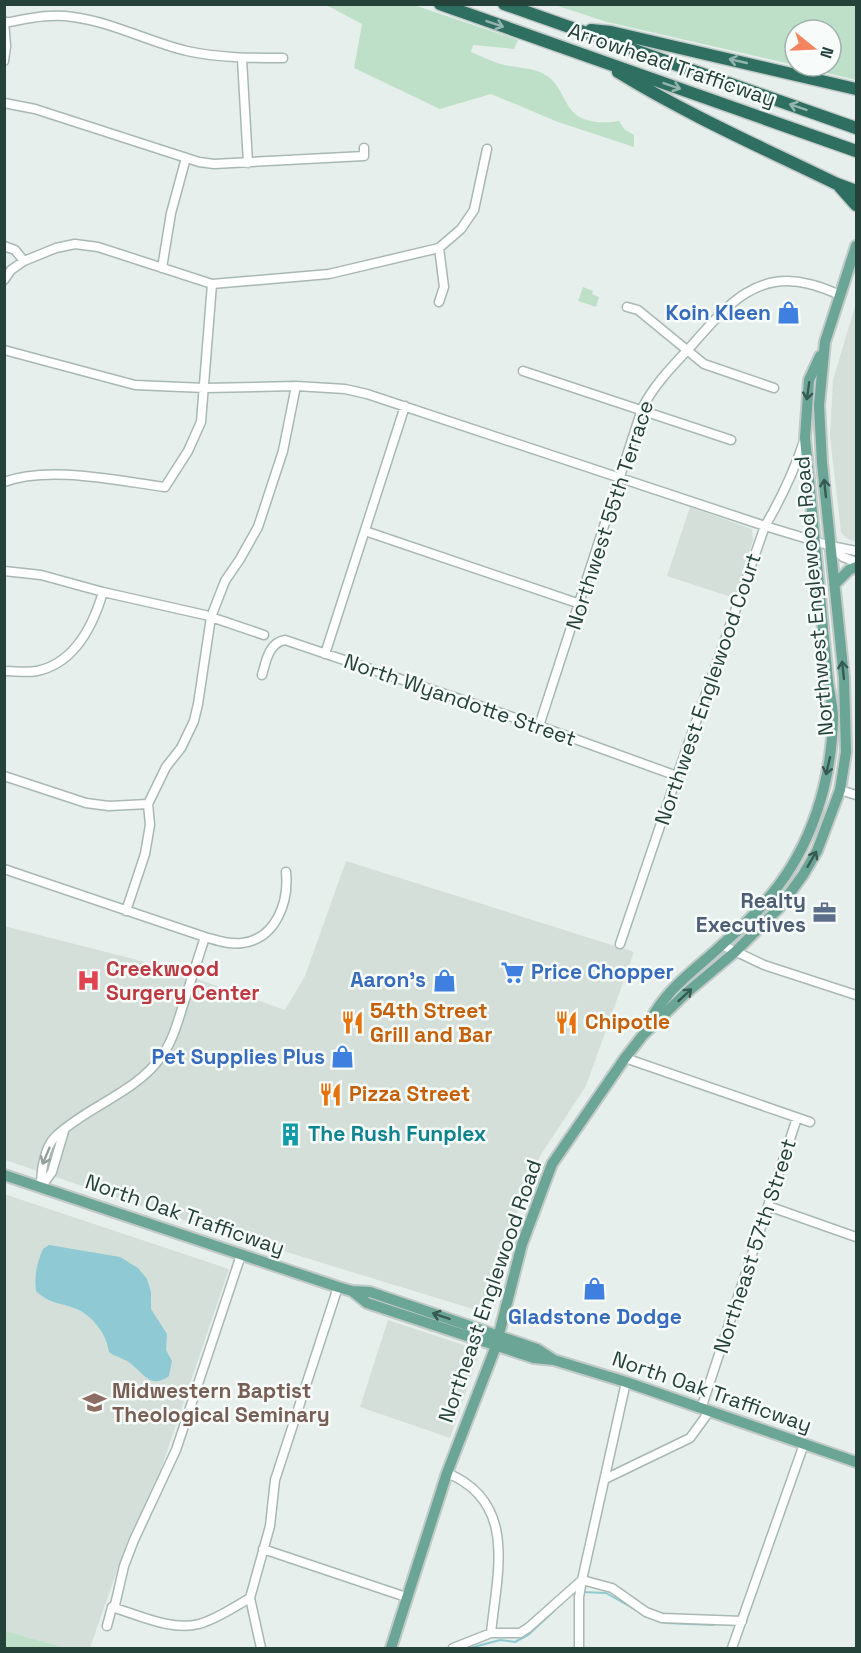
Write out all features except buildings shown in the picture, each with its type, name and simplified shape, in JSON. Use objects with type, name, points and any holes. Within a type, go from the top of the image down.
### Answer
[{"type":"highway","name":"Arrowhead Trafficway","points":[[440,4],[852,149]]},
{"type":"highway","name":"Arrowhead Trafficway","points":[[504,4],[855,127]]},
{"type":"highway","points":[[573,28],[611,32],[856,89]]},
{"type":"highway","points":[[597,59],[656,95],[837,184],[856,191]]},
{"type":"highway","points":[[837,184],[856,205]]},
{"type":"main road","name":"Northwest Englewood Road","points":[[722,945],[772,894],[795,859],[819,806],[830,757],[833,714],[805,438],[810,380],[824,347],[856,246]]},
{"type":"main road","name":"Northwest Englewood Road","points":[[735,952],[778,908],[803,875],[817,851],[840,790],[846,752],[844,678],[819,415],[824,347]]},
{"type":"main road","points":[[835,584],[849,570],[856,567]]},
{"type":"main road","name":"Northeast Englewood Road","points":[[643,1035],[656,1008],[676,985],[722,945]]},
{"type":"main road","name":"Northeast Englewood Road","points":[[391,1648],[447,1473],[497,1341],[522,1244],[552,1164],[643,1035],[685,994],[735,952]]},
{"type":"main road","name":"North Oak Trafficway","points":[[4,1175],[338,1287],[370,1292],[497,1341],[537,1349],[554,1360],[626,1382],[856,1462]]},
{"type":"street","points":[[4,61],[5,22],[38,17],[72,16],[187,51],[242,58],[283,58]]},
{"type":"street","points":[[242,58],[248,163]]},
{"type":"street","points":[[4,103],[35,109],[199,162],[214,164],[364,156],[364,148]]},
{"type":"street","points":[[4,280],[11,270],[24,261],[66,245],[84,244],[212,284],[330,274],[439,248],[461,229],[474,210],[487,149]]},
{"type":"street","points":[[162,268],[171,213],[186,158]]},
{"type":"street","points":[[4,246],[15,250],[24,261]]},
{"type":"street","points":[[439,248],[444,286],[439,302]]},
{"type":"street","name":"Northwest 55th Terrace","points":[[539,726],[642,410],[652,389],[728,305],[751,289],[773,283],[796,282],[812,284],[840,295]]},
{"type":"street","points":[[4,482],[24,476],[50,473],[165,487],[201,423],[212,284]]},
{"type":"street","points":[[627,307],[638,310],[704,364],[774,388]]},
{"type":"street","points":[[4,350],[135,385],[205,388],[296,386],[345,389],[405,406],[765,526],[831,546],[856,551]]},
{"type":"street","points":[[523,371],[731,440]]},
{"type":"street","points":[[126,911],[145,854],[150,825],[148,804],[166,766],[181,748],[194,721],[211,617],[225,581],[258,527],[283,452],[296,386]]},
{"type":"street","points":[[325,654],[405,406]]},
{"type":"street","name":"Northwest Englewood Court","points":[[620,944],[765,526],[792,473],[805,438]]},
{"type":"street","points":[[365,531],[580,604]]},
{"type":"street","points":[[831,546],[843,557],[856,562]]},
{"type":"street","points":[[4,571],[41,575],[211,617],[264,635]]},
{"type":"street","points":[[4,671],[37,671],[58,663],[67,656],[79,644],[95,619],[103,592]]},
{"type":"street","name":"North Wyandotte Street","points":[[262,675],[271,649],[281,640],[285,640],[539,726],[677,776]]},
{"type":"street","points":[[4,776],[86,803],[109,806],[148,804]]},
{"type":"street","points":[[840,790],[856,795]]},
{"type":"street","points":[[4,869],[205,937],[241,944],[258,938],[277,918],[288,889],[286,872]]},
{"type":"street","points":[[41,1187],[41,1168],[54,1137],[83,1114],[136,1083],[153,1068],[163,1055],[176,1026],[205,937]]},
{"type":"street","points":[[722,945],[764,965],[856,995]]},
{"type":"street","points":[[625,1058],[810,1122]]},
{"type":"street","name":"Northeast 57th Street","points":[[605,1479],[690,1438],[705,1411],[797,1118]]},
{"type":"street","points":[[768,1206],[856,1237]]},
{"type":"street","points":[[107,1626],[134,1540],[176,1450],[241,1255]]},
{"type":"street","points":[[261,1648],[250,1598],[270,1526],[276,1480],[338,1287]]},
{"type":"street","points":[[579,1648],[579,1597],[582,1580],[626,1382]]},
{"type":"street","points":[[732,1648],[804,1444]]},
{"type":"street","points":[[447,1473],[468,1484],[481,1496],[498,1532],[499,1556],[491,1633]]},
{"type":"street","points":[[263,1549],[406,1598]]},
{"type":"street","points":[[582,1580],[612,1588],[646,1612],[662,1618],[742,1621]]},
{"type":"street","points":[[453,1648],[491,1633],[520,1633],[582,1580]]},
{"type":"street","points":[[115,1605],[115,1608],[164,1623],[183,1626],[204,1622],[250,1598]]},
{"type":"shaded area","points":[[856,303],[856,542],[846,538],[841,532],[830,436],[833,380]]},
{"type":"shaded area","points":[[690,507],[752,529],[753,540],[734,598],[667,576]]},
{"type":"shaded area","points":[[346,861],[634,952],[586,1086],[540,1156],[511,1228],[486,1313],[198,1225],[5,1160],[4,926],[161,966],[285,1010],[305,976]]},
{"type":"shaded area","name":"Midwestern Baptist Theological Seminary","points":[[4,1194],[229,1269],[161,1469],[127,1542],[90,1648],[66,1648],[5,1631]]},
{"type":"shaded area","points":[[388,1320],[470,1347],[479,1353],[450,1438],[360,1407]]},
{"type":"green space","points":[[326,5],[414,5],[518,40],[514,49],[473,45],[471,52],[501,64],[530,69],[547,76],[556,84],[574,113],[590,121],[619,121],[624,129],[634,135],[634,147],[558,122],[491,94],[440,109],[354,68],[362,24]]},
{"type":"green space","points":[[555,5],[856,5],[856,80],[843,77],[843,18],[783,18],[783,62],[607,22]]},
{"type":"green space","points":[[583,287],[593,291],[592,294],[599,297],[596,307],[578,301]]},
{"type":"green space","points":[[5,1631],[66,1648],[5,1648]]},
{"type":"water","points":[[49,1245],[120,1257],[138,1268],[147,1279],[151,1292],[151,1309],[167,1334],[166,1350],[172,1361],[169,1376],[157,1381],[148,1379],[128,1361],[109,1352],[103,1333],[85,1313],[46,1299],[36,1291],[35,1280],[38,1264],[43,1249]]},
{"type":"waterway","points":[[583,1592],[606,1593],[636,1610]]},
{"type":"waterway","points":[[470,1648],[500,1640],[515,1642],[528,1635],[554,1611]]},
{"type":"waterway","points":[[652,1618],[666,1623],[714,1625]]},
{"type":"place","name":"Koin Kleen","points":[[789,313]]},
{"type":"place","name":"Realty Executives","points":[[824,913]]},
{"type":"place","name":"Price Chopper","points":[[513,972]]},
{"type":"place","name":"Aaron's","points":[[444,980]]},
{"type":"place","name":"Creekwood Surgery Center","points":[[88,981]]},
{"type":"place","name":"Chipotle","points":[[567,1022]]},
{"type":"place","name":"54th Street Grill and Bar","points":[[352,1023]]},
{"type":"place","name":"Pet Supplies Plus","points":[[343,1057]]},
{"type":"place","name":"Pizza Street","points":[[331,1094]]},
{"type":"place","name":"The Rush Funplex","points":[[290,1134]]},
{"type":"place","name":"Gladstone Dodge","points":[[595,1289]]},
{"type":"place","name":"Midwestern Baptist Theological Seminary","points":[[94,1403]]}]
